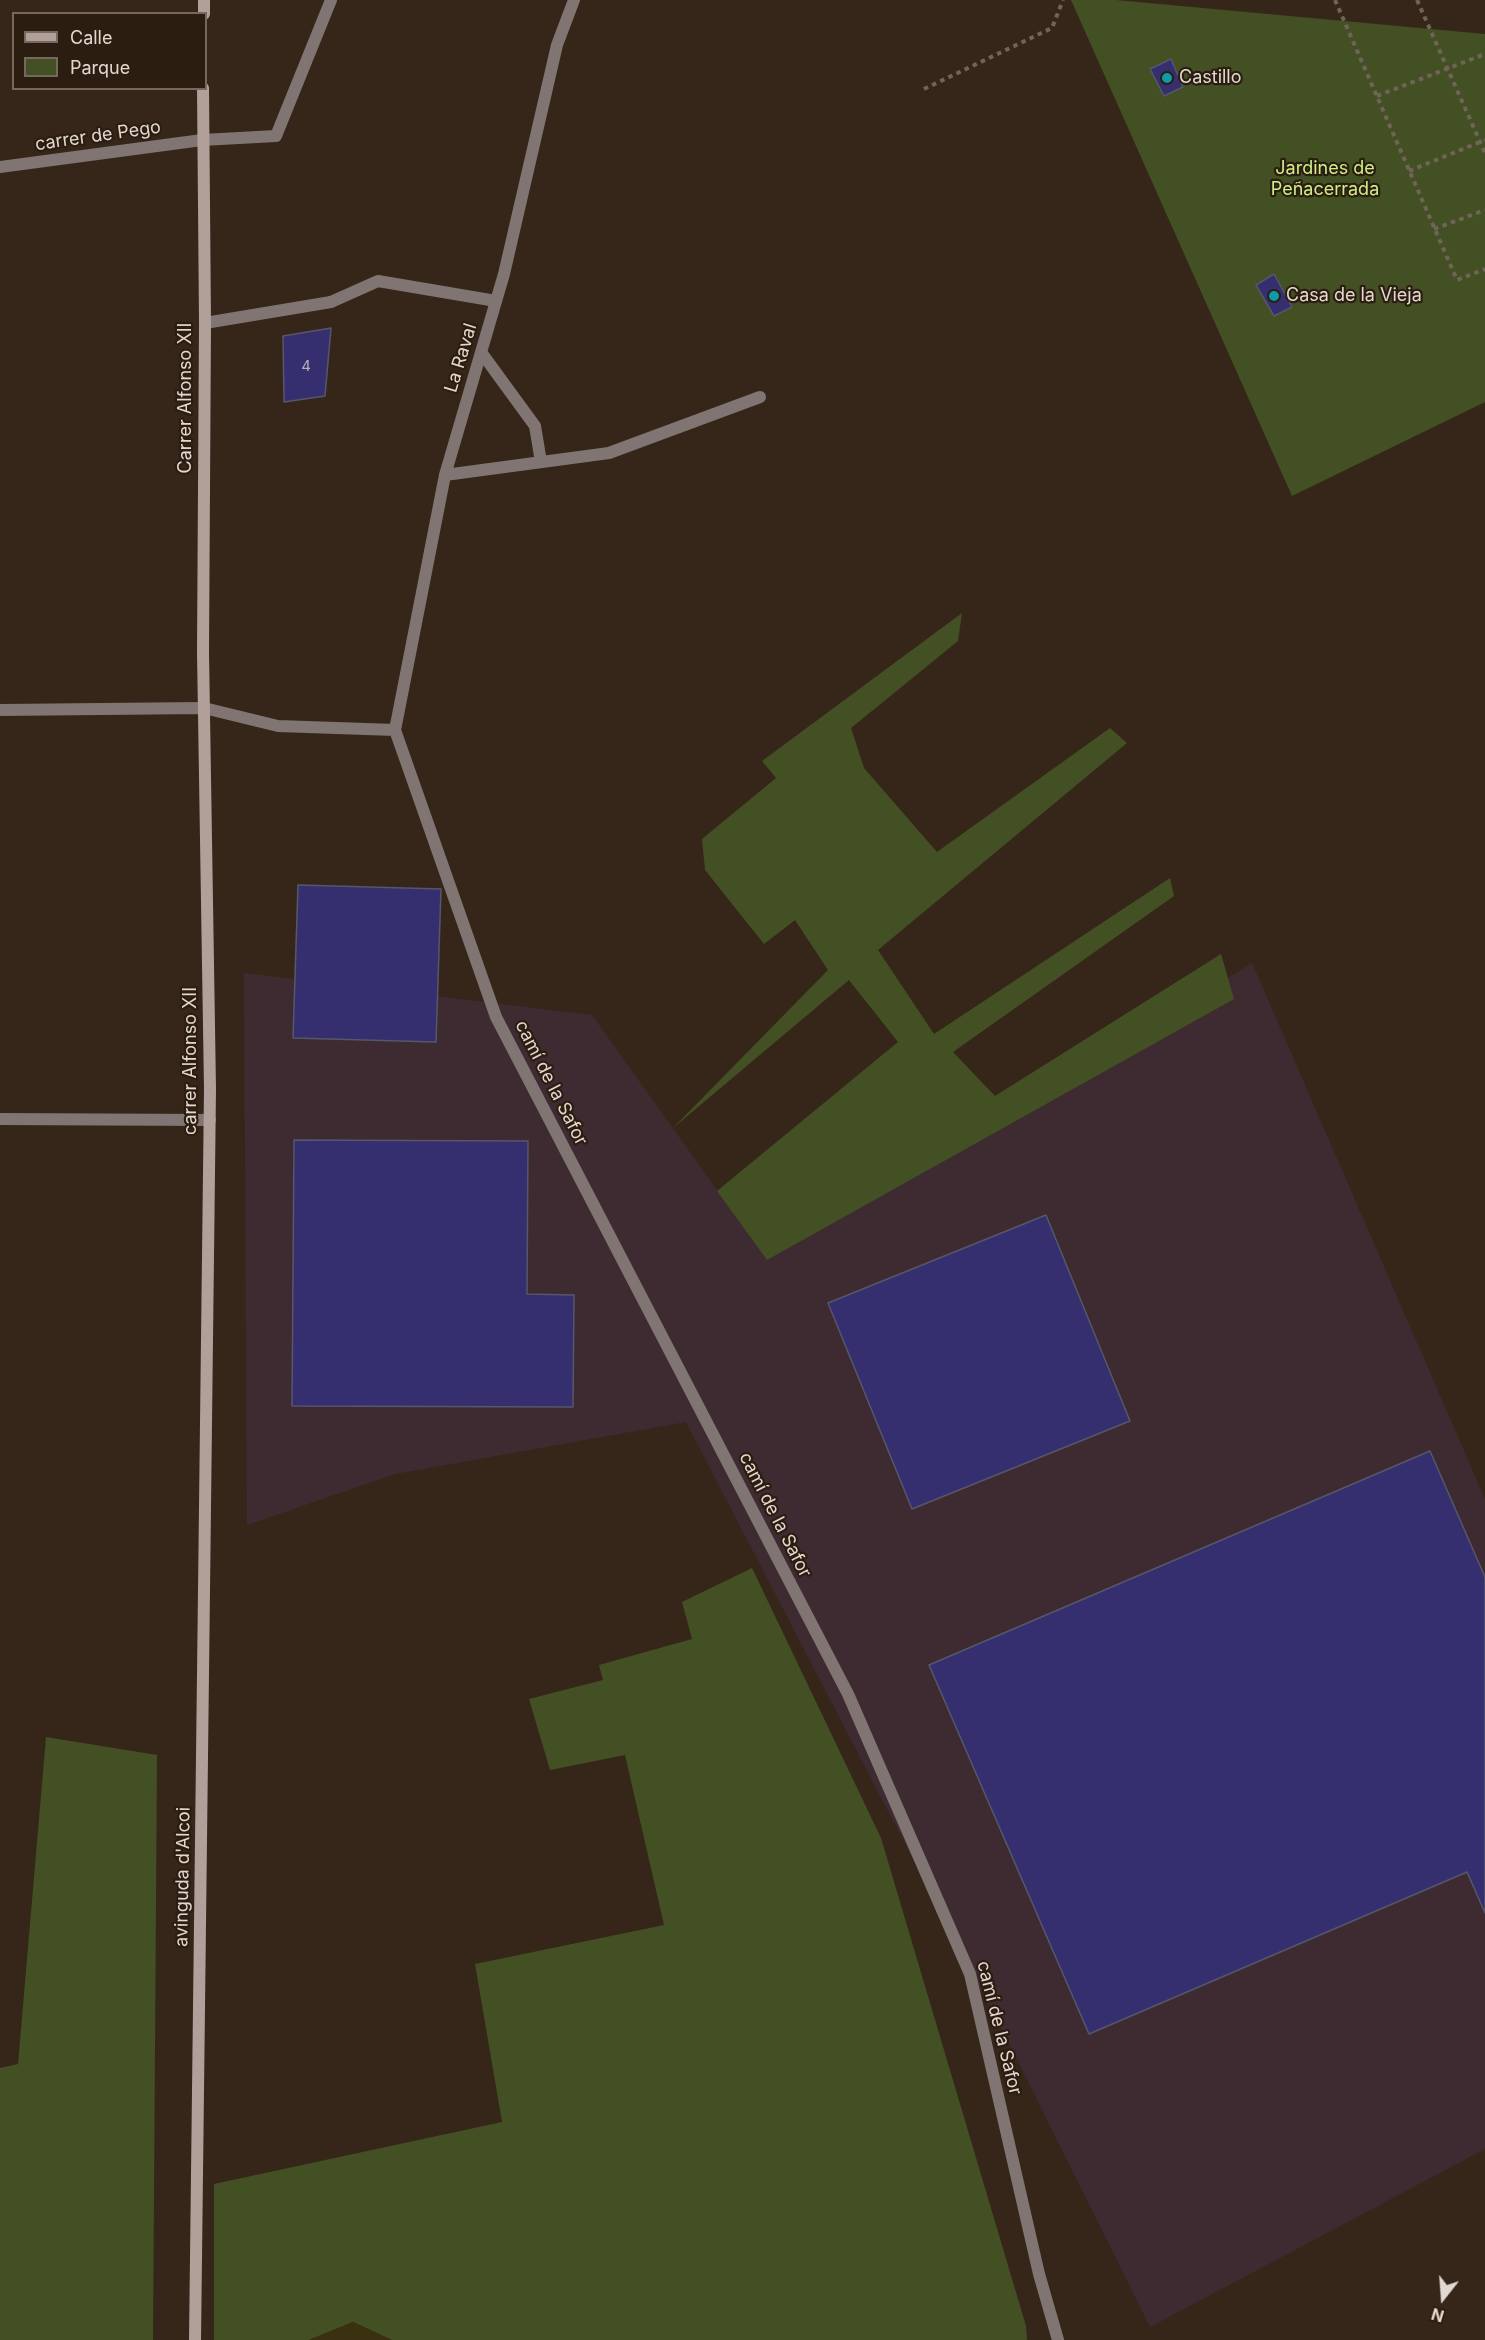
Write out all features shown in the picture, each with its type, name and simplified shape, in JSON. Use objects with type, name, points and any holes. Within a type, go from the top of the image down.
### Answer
[{"type":"street","name":"carrer de Pego","points":[[0,167],[202,140],[276,136],[331,0]]},
{"type":"street","name":"La Raval","points":[[395,730],[445,475],[496,301],[557,45],[574,0]]},
{"type":"street","name":"Carrer Alfonso XII","points":[[202,90],[205,323],[204,708]]},
{"type":"street","points":[[205,323],[331,302],[378,281],[496,301]]},
{"type":"street","points":[[481,352],[535,426],[541,462]]},
{"type":"street","points":[[445,475],[609,453],[759,397]]},
{"type":"street","points":[[0,710],[204,708],[278,726],[395,730]]},
{"type":"street","name":"carrer Alfonso XII","points":[[204,708],[210,1119],[206,1414]]},
{"type":"street","name":"camí de la Safor","points":[[395,730],[496,1017],[848,1694],[970,1974],[1039,2274],[1058,2340]]},
{"type":"street","points":[[0,1119],[210,1119]]},
{"type":"street","name":"avinguda d'Alcoi","points":[[195,2340],[206,1414]]},
{"type":"path","points":[[924,88],[1052,28],[1063,0]]},
{"type":"path","points":[[1335,0],[1457,280],[1485,269]]},
{"type":"path","points":[[1417,0],[1483,141],[1485,153]]},
{"type":"path","points":[[1377,96],[1485,54]]},
{"type":"path","points":[[1409,171],[1483,141]]},
{"type":"path","points":[[1434,229],[1485,210]]},
{"type":"shaded area","points":[[1252,963],[1485,1499],[1485,2149],[1150,2327],[1021,2067],[686,1422],[395,1474],[247,1525],[244,973],[592,1015],[767,1260]]},
{"type":"green space","name":"Jardines de Peñacerrada","points":[[1071,0],[1116,0],[1485,34],[1485,402],[1292,496]]},
{"type":"green space","points":[[962,613],[958,641],[851,728],[864,768],[937,852],[1110,728],[1127,743],[878,950],[934,1034],[1170,878],[1174,896],[953,1052],[995,1096],[1221,954],[1234,999],[767,1260],[717,1191],[898,1042],[849,980],[673,1128],[828,970],[795,920],[764,944],[705,870],[702,839],[776,778],[762,761]]},
{"type":"green space","points":[[752,1568],[881,1838],[1026,2326],[1027,2340],[392,2340],[353,2322],[309,2340],[214,2340],[214,2184],[502,2122],[475,1964],[664,1925],[625,1755],[550,1770],[529,1699],[603,1680],[599,1665],[692,1639],[682,1602]]},
{"type":"green space","points":[[46,1737],[157,1755],[153,2340],[0,2340],[0,2068],[18,2064]]},
{"type":"sand","points":[[353,2322],[392,2340],[309,2340]]},
{"type":"building","name":"Castillo","points":[[1171,59],[1183,87],[1164,96],[1150,69]]},
{"type":"building","name":"Casa de la Vieja","points":[[1274,274],[1292,307],[1274,316],[1256,285]]},
{"type":"building","points":[[331,328],[325,396],[284,402],[283,336]]},
{"type":"building","points":[[298,885],[441,889],[436,1042],[293,1038]]},
{"type":"building","points":[[294,1140],[528,1141],[527,1294],[574,1295],[573,1407],[292,1406]]},
{"type":"building","points":[[1046,1215],[1130,1421],[912,1509],[828,1303]]},
{"type":"building","points":[[1430,1451],[1485,1577],[1485,1913],[1467,1872],[1089,2034],[929,1665]]},
{"type":"place","name":"Castillo","points":[[1167,78]]},
{"type":"place","name":"Casa de la Vieja","points":[[1274,296]]}]
